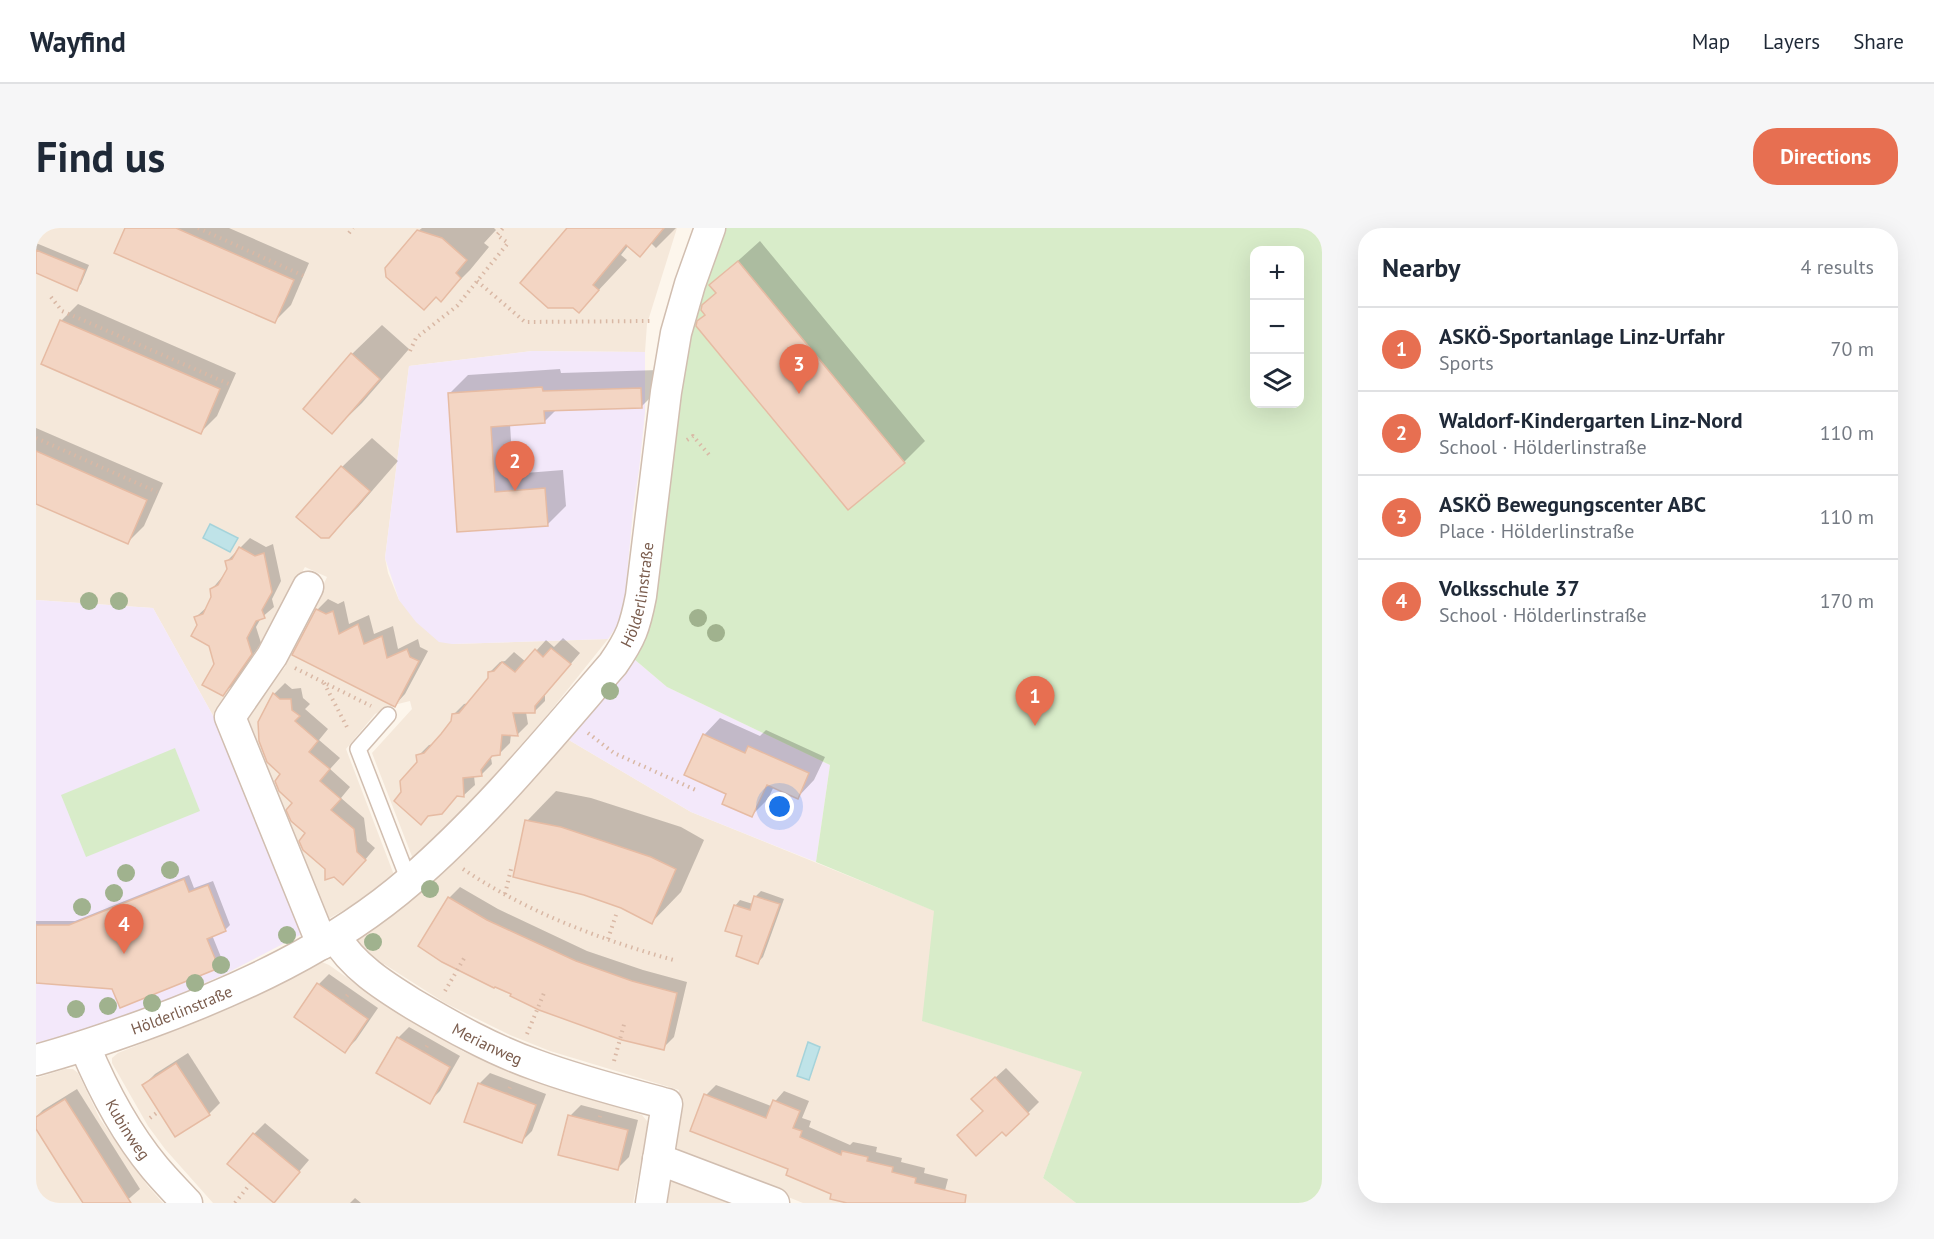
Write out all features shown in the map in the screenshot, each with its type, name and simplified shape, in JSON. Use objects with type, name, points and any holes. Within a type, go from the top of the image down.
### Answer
[{"type":"street","name":"Hölderlinstraße","points":[[36,1060],[85,1047],[185,1010],[236,988],[328,940],[409,881],[438,856],[491,803],[613,664],[635,626],[676,333],[710,228]]},
{"type":"street","points":[[308,587],[272,656],[230,717],[328,940]]},
{"type":"street","name":"Merianweg","points":[[328,940],[343,950],[354,963],[390,989],[485,1044],[591,1083],[668,1104],[658,1159]]},
{"type":"street","name":"Kubinweg","points":[[85,1047],[97,1075],[126,1128],[155,1168],[186,1203]]},
{"type":"street","points":[[651,1203],[658,1159],[774,1203]]},
{"type":"lane","points":[[382,712],[358,749],[409,881]]},
{"type":"path","points":[[198,228],[304,276]]},
{"type":"path","points":[[349,233],[353,228]]},
{"type":"path","points":[[410,351],[416,338],[457,306],[508,243],[497,235],[503,228]]},
{"type":"path","points":[[477,281],[525,322],[654,321]]},
{"type":"path","points":[[51,297],[62,311],[229,384]]},
{"type":"path","points":[[693,436],[711,457]]},
{"type":"path","points":[[36,438],[157,492]]},
{"type":"path","points":[[288,664],[382,712]]},
{"type":"path","points":[[323,682],[358,749]]},
{"type":"path","points":[[568,716],[614,753],[698,791]]},
{"type":"path","points":[[438,856],[446,864],[460,867],[505,894],[553,918],[608,939],[677,961]]},
{"type":"path","points":[[505,894],[512,865]]},
{"type":"path","points":[[608,939],[618,912]]},
{"type":"path","points":[[451,980],[466,955]]},
{"type":"path","points":[[532,1020],[544,993]]},
{"type":"path","points":[[619,1044],[625,1021]]},
{"type":"path","points":[[235,1203],[250,1184]]},
{"type":"shaded area","points":[[36,228],[677,228],[647,324],[645,352],[532,351],[409,366],[385,558],[388,573],[399,600],[452,644],[608,639],[525,743],[448,828],[413,859],[372,753],[412,709],[410,701],[394,705],[375,714],[346,749],[394,875],[351,906],[323,922],[243,719],[285,667],[327,577],[305,567],[222,712],[221,730],[153,608],[36,600]]},
{"type":"shaded area","points":[[532,351],[645,352],[645,413],[623,617],[608,639],[452,644],[439,642],[416,622],[399,600],[385,558],[409,366]]},
{"type":"shaded area","points":[[36,600],[153,608],[221,730],[302,934],[225,974],[162,1002],[108,1023],[36,1043]]},
{"type":"shaded area","points":[[634,659],[667,687],[830,765],[816,862],[691,812],[562,736]]},
{"type":"shaded area","points":[[562,736],[691,812],[935,911],[923,1021],[1083,1072],[1043,1178],[1076,1203],[803,1203],[683,1155],[675,1145],[675,1113],[679,1090],[550,1051],[510,1035],[445,1003],[384,964],[382,967],[357,948],[357,939]]},
{"type":"shaded area","points":[[322,962],[389,1007],[464,1052],[534,1081],[642,1115],[647,1121],[647,1131],[633,1203],[213,1203],[165,1149],[148,1126],[112,1063],[112,1058],[118,1053],[236,1006]]},
{"type":"shaded area","points":[[65,1069],[73,1069],[78,1073],[100,1119],[147,1185],[163,1203],[36,1203],[36,1078]]},
{"type":"shaded area","points":[[670,1182],[675,1182],[730,1203],[660,1203]]},
{"type":"green space","points":[[724,228],[1319,228],[1322,232],[1322,1203],[1076,1203],[1043,1178],[1082,1072],[922,1021],[934,911],[816,862],[830,765],[667,687],[634,659],[641,649],[645,635],[669,454],[695,305]]},
{"type":"green space","points":[[175,748],[200,811],[86,857],[61,795]]},
{"type":"water","points":[[210,524],[238,538],[230,552],[203,538]]},
{"type":"water","points":[[808,1042],[820,1047],[809,1080],[797,1076]]},
{"type":"building","points":[[125,228],[176,228],[294,280],[275,323],[114,253]]},
{"type":"building","points":[[567,228],[664,228],[640,257],[626,245],[593,285],[599,290],[579,313],[573,308],[548,308],[520,283]]},
{"type":"building","points":[[417,230],[442,238],[467,260],[456,273],[461,278],[441,302],[436,297],[424,310],[386,277],[385,268]]},
{"type":"building","points":[[36,250],[85,270],[77,291],[36,273]]},
{"type":"building","points":[[738,261],[905,463],[848,510],[696,326],[697,321],[705,315],[701,310],[702,305],[716,293],[709,285]]},
{"type":"building","points":[[60,320],[220,389],[201,434],[41,364]]},
{"type":"building","points":[[351,353],[380,379],[332,434],[303,409]]},
{"type":"building","points":[[542,387],[543,391],[641,388],[642,408],[544,411],[545,423],[491,427],[495,492],[545,488],[548,526],[457,532],[448,393]]},
{"type":"building","points":[[36,451],[147,500],[128,544],[36,504]]},
{"type":"building","points":[[341,466],[370,491],[329,538],[321,538],[296,517]]},
{"type":"building","points":[[239,547],[255,556],[264,553],[272,592],[262,610],[265,618],[256,621],[247,638],[252,654],[223,696],[202,685],[214,664],[209,646],[191,636],[197,625],[194,617],[203,614],[211,597],[210,589],[218,585],[227,569],[225,561],[232,559]]},
{"type":"building","points":[[316,609],[326,614],[333,611],[339,634],[358,624],[364,644],[382,636],[387,658],[407,649],[410,657],[419,661],[395,707],[292,655]]},
{"type":"building","points":[[551,648],[571,664],[535,706],[535,713],[513,713],[518,736],[502,735],[500,755],[492,756],[481,770],[482,776],[463,778],[464,797],[457,796],[442,814],[428,816],[421,825],[394,801],[401,792],[400,781],[417,762],[416,755],[424,753],[441,734],[451,721],[452,714],[459,713],[488,678],[488,672],[494,671],[502,662],[515,672],[535,649],[543,657]]},
{"type":"building","points":[[273,693],[280,699],[291,699],[292,710],[300,716],[295,721],[318,741],[309,752],[330,769],[320,781],[341,799],[331,810],[354,829],[357,852],[366,860],[343,885],[334,877],[325,880],[325,869],[303,850],[299,841],[305,833],[291,821],[286,810],[292,803],[279,791],[275,781],[280,774],[267,762],[259,741],[258,722]]},
{"type":"building","points":[[703,734],[745,753],[748,746],[809,773],[798,799],[767,785],[752,817],[722,804],[726,794],[684,775]]},
{"type":"building","points":[[525,820],[561,827],[651,857],[676,869],[652,924],[621,908],[584,895],[513,877]]},
{"type":"building","points":[[184,879],[189,892],[208,885],[226,931],[207,939],[219,968],[120,1008],[112,989],[36,983],[36,925],[69,925]]},
{"type":"building","points":[[754,896],[780,904],[758,964],[736,956],[742,936],[725,931],[734,905],[750,910]]},
{"type":"building","points":[[448,897],[487,920],[576,961],[632,981],[677,993],[664,1050],[622,1040],[539,1010],[510,996],[511,994],[442,962],[418,946]]},
{"type":"building","points":[[317,983],[368,1019],[345,1053],[294,1017]]},
{"type":"building","points":[[397,1037],[450,1067],[430,1104],[376,1073]]},
{"type":"building","points":[[176,1063],[210,1115],[175,1137],[142,1085]]},
{"type":"building","points":[[995,1077],[1029,1114],[1006,1136],[1002,1132],[976,1156],[957,1135],[983,1111],[971,1099]]},
{"type":"building","points":[[478,1083],[536,1105],[522,1143],[464,1122]]},
{"type":"building","points":[[704,1094],[766,1118],[773,1100],[800,1111],[793,1128],[802,1131],[800,1137],[841,1155],[842,1151],[868,1157],[867,1161],[893,1167],[892,1172],[916,1178],[915,1183],[966,1195],[965,1203],[847,1203],[830,1199],[831,1194],[786,1175],[788,1169],[690,1131]]},
{"type":"building","points":[[65,1099],[131,1203],[83,1203],[63,1172],[36,1129],[36,1117]]},
{"type":"building","points":[[568,1115],[628,1130],[618,1170],[558,1155]]},
{"type":"building","points":[[253,1133],[300,1172],[274,1203],[227,1164]]},
{"type":"place","name":"ASKÖ Bewegungscenter ABC","points":[[799,394]]},
{"type":"place","name":"Waldorf-Kindergarten Linz-Nord","points":[[515,491]]},
{"type":"place","name":"ASKÖ-Sportanlage Linz-Urfahr","points":[[1035,726]]},
{"type":"place","name":"Volksschule 37","points":[[124,954]]}]
